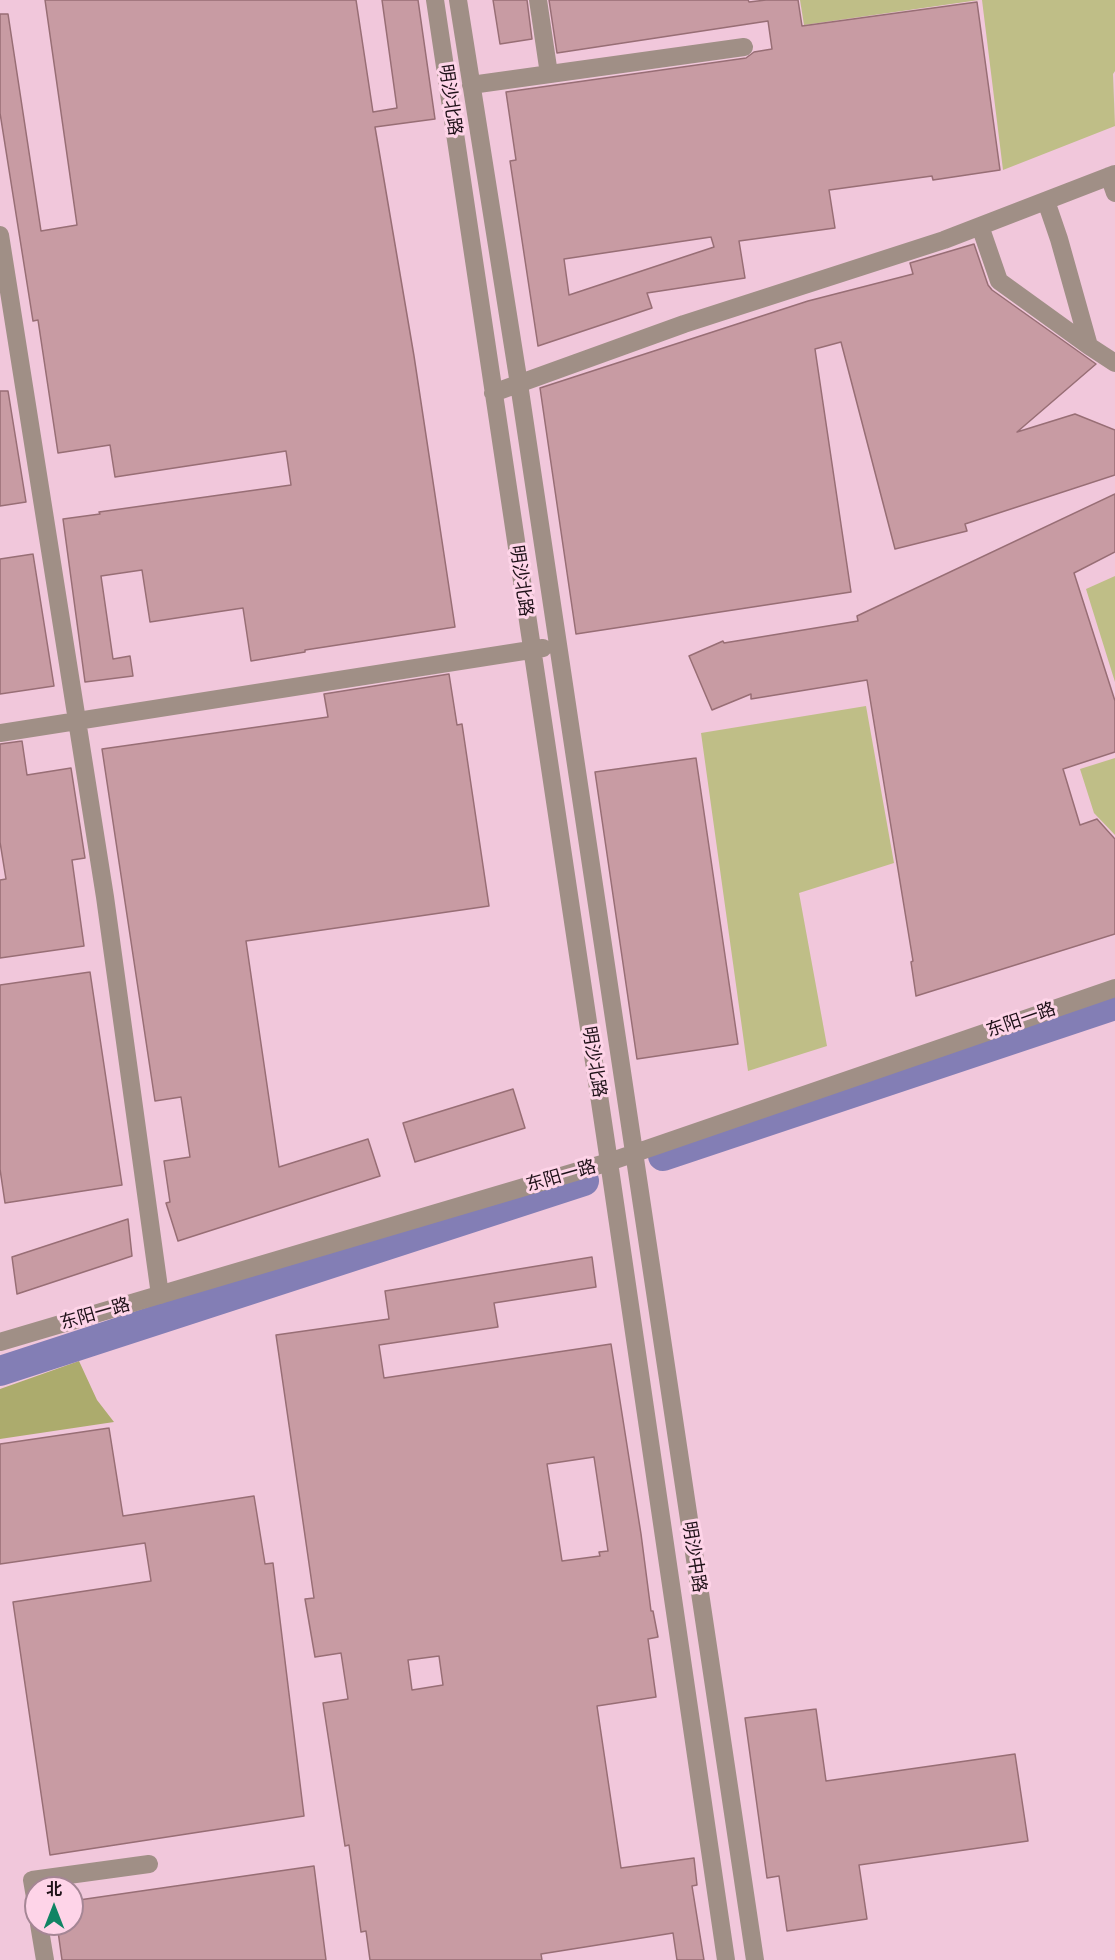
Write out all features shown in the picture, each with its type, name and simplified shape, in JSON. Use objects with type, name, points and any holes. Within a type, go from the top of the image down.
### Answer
[{"type":"street","name":"明沙北路","points":[[435,0],[609,1162]]},
{"type":"street","name":"明沙北路","points":[[458,0],[519,384],[633,1154]]},
{"type":"street","points":[[538,0],[549,74]]},
{"type":"street","points":[[471,85],[744,47]]},
{"type":"street","points":[[494,393],[684,324],[944,240],[1046,201],[1113,181]]},
{"type":"street","points":[[1046,201],[1089,346]]},
{"type":"street","points":[[980,226],[999,281],[1115,363]]},
{"type":"street","points":[[0,235],[107,908],[160,1295]]},
{"type":"street","points":[[0,733],[557,645]]},
{"type":"street","name":"东阳一路","points":[[0,1342],[609,1162],[1115,988]]},
{"type":"street","name":"明沙中路","points":[[633,1154],[755,1960]]},
{"type":"street","name":"明沙中路","points":[[609,1162],[726,1960]]},
{"type":"street","points":[[61,1876],[149,1864]]},
{"type":"street","points":[[41,1936],[45,1960]]},
{"type":"shaded area","points":[[800,0],[979,0],[804,25]]},
{"type":"shaded area","points":[[982,0],[1115,0],[1115,71],[1113,74],[1115,126],[1003,170]]},
{"type":"shaded area","points":[[1115,576],[1115,682],[1086,589]]},
{"type":"shaded area","points":[[866,706],[894,863],[799,893],[827,1046],[748,1071],[701,733]]},
{"type":"shaded area","points":[[1115,758],[1115,835],[1094,813],[1080,769]]},
{"type":"shaded area","points":[[79,1361],[97,1400],[114,1422],[0,1439],[0,1389]]},
{"type":"building","points":[[45,0],[356,0],[373,112],[397,108],[382,0],[418,0],[435,119],[375,127],[414,356],[455,627],[305,650],[305,652],[251,661],[243,608],[150,622],[142,570],[101,576],[113,659],[130,656],[133,676],[85,682],[63,519],[291,485],[286,451],[115,477],[110,445],[58,453],[38,320],[33,321],[0,113],[0,14],[8,14],[41,231],[77,225]]},
{"type":"building","points":[[493,0],[527,0],[532,39],[500,44]]},
{"type":"building","points":[[549,0],[748,0],[749,2],[798,0],[802,26],[977,2],[1000,170],[933,180],[932,176],[829,190],[835,228],[739,241],[745,278],[647,293],[652,308],[538,346],[510,161],[516,160],[506,92],[746,58],[754,52],[772,49],[768,21],[557,53]],"holes":[[[711,237],[714,247],[569,295],[564,259]]]},
{"type":"building","points":[[974,244],[988,285],[992,290],[1096,364],[1017,432],[1075,414],[1115,430],[1115,475],[965,524],[967,531],[895,549],[841,342],[815,349],[851,592],[576,634],[540,388],[808,301],[913,274],[910,263]]},
{"type":"building","points":[[0,391],[8,391],[26,502],[0,506]]},
{"type":"building","points":[[1115,494],[1115,552],[1074,573],[1115,701],[1115,752],[1063,769],[1080,825],[1097,819],[1115,839],[1115,934],[916,996],[911,962],[913,961],[867,680],[751,699],[751,694],[712,710],[689,656],[723,641],[724,643],[858,621],[857,616]]},
{"type":"building","points":[[33,554],[54,686],[0,694],[0,559]]},
{"type":"building","points":[[449,674],[457,725],[462,724],[489,906],[246,941],[279,1167],[368,1139],[380,1176],[178,1241],[166,1203],[170,1202],[164,1161],[190,1157],[181,1097],[155,1101],[102,749],[328,717],[324,694]]},
{"type":"building","points":[[22,741],[27,775],[71,768],[85,858],[72,860],[84,946],[0,958],[0,880],[6,879],[0,842],[0,744]]},
{"type":"building","points":[[696,758],[738,1044],[637,1059],[595,772]]},
{"type":"building","points":[[90,972],[122,1185],[5,1203],[0,1169],[0,985]]},
{"type":"building","points":[[513,1089],[525,1128],[415,1162],[403,1123]]},
{"type":"building","points":[[128,1219],[132,1256],[17,1294],[12,1257]]},
{"type":"building","points":[[592,1257],[596,1287],[494,1303],[498,1327],[379,1345],[384,1378],[611,1344],[651,1611],[653,1611],[658,1637],[648,1639],[656,1697],[597,1706],[621,1868],[694,1858],[697,1885],[692,1886],[704,1960],[677,1960],[673,1933],[541,1954],[542,1960],[370,1960],[366,1931],[361,1932],[349,1845],[345,1846],[323,1703],[348,1699],[341,1653],[315,1657],[305,1599],[314,1598],[276,1335],[389,1319],[385,1291]],"holes":[[[594,1457],[608,1551],[599,1552],[600,1556],[562,1561],[547,1464]],[[439,1656],[443,1685],[412,1690],[408,1660]]]},
{"type":"building","points":[[109,1428],[123,1516],[254,1496],[265,1564],[273,1563],[304,1816],[50,1855],[13,1602],[151,1581],[145,1543],[0,1564],[0,1444]]},
{"type":"building","points":[[816,1709],[826,1781],[1015,1754],[1028,1841],[859,1865],[867,1919],[787,1931],[779,1876],[767,1878],[745,1718]]},
{"type":"building","points":[[314,1866],[326,1960],[62,1960],[59,1936],[84,1936],[84,1899]]},
{"type":"waterway","points":[[663,1156],[1115,1005]]},
{"type":"waterway","points":[[0,1371],[584,1181]]}]
